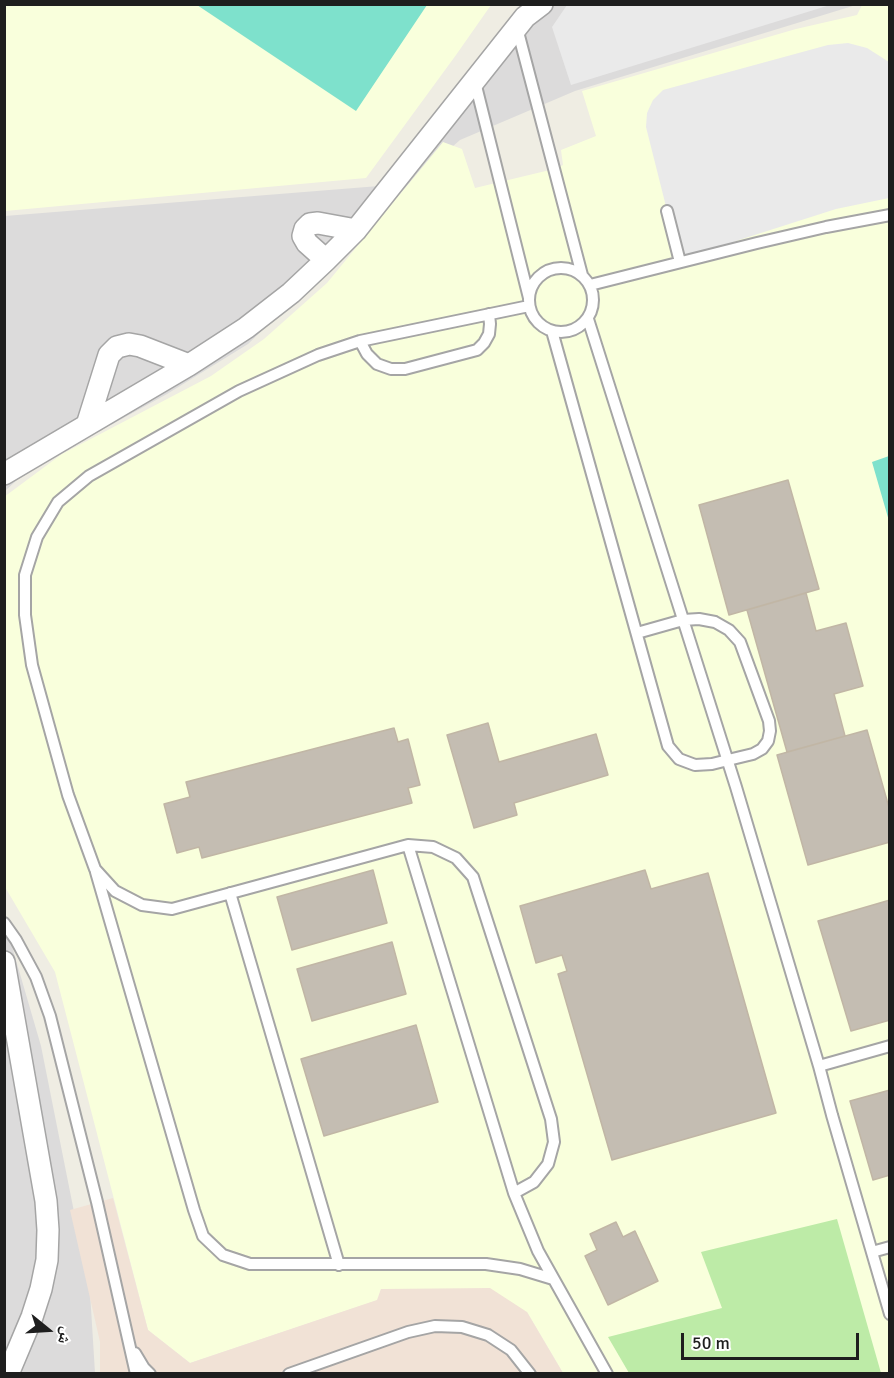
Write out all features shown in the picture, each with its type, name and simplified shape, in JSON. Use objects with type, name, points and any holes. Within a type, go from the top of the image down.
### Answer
[{"type":"street","points":[[4,474],[189,365],[246,328],[291,293],[357,230],[528,13]]},
{"type":"street","points":[[327,260],[307,243],[303,236],[310,224],[318,223],[357,230]]},
{"type":"street","points":[[87,425],[109,356],[117,347],[129,344],[140,346],[189,365]]},
{"type":"street","points":[[4,962],[13,1066],[46,1201],[48,1230],[47,1260],[41,1289],[8,1374]]},
{"type":"lane","points":[[528,13],[582,276]]},
{"type":"lane","points":[[474,82],[529,302],[533,317],[541,326],[565,333],[578,328],[588,319],[593,308],[594,296],[590,285],[582,276],[570,269],[555,268],[542,274],[533,285],[529,302]]},
{"type":"lane","points":[[667,211],[680,262]]},
{"type":"lane","points":[[590,285],[826,226],[890,215]]},
{"type":"lane","points":[[529,302],[489,314],[360,341],[318,355],[239,391],[89,476],[58,502],[36,537],[25,575],[25,615],[32,665],[68,795],[95,869],[203,1236],[224,1255],[250,1263],[486,1264],[520,1269],[553,1279]]},
{"type":"lane","points":[[360,341],[367,354],[377,364],[391,369],[405,369],[477,350],[489,334],[489,314]]},
{"type":"lane","points":[[588,319],[728,760],[890,1314]]},
{"type":"lane","points":[[552,331],[668,747],[679,759],[695,765],[728,760],[753,754],[762,749],[768,741],[769,721],[740,642],[729,630],[715,622],[699,619],[683,620],[637,633]]},
{"type":"lane","points":[[95,869],[115,891],[142,905],[172,909],[408,845],[433,847],[456,858],[473,877],[551,1119],[554,1142],[548,1164],[534,1182],[514,1193]]},
{"type":"lane","points":[[408,845],[514,1193],[525,1222],[553,1279],[606,1374]]},
{"type":"lane","points":[[230,893],[339,1265]]},
{"type":"lane","points":[[4,923],[36,976],[50,1016],[97,1202],[136,1374]]},
{"type":"lane","points":[[819,1066],[890,1046]]},
{"type":"lane","points":[[872,1252],[890,1247]]},
{"type":"lane","points":[[289,1374],[408,1332],[435,1326],[462,1327],[488,1335],[511,1350],[530,1374]]},
{"type":"lane","points":[[131,1345],[150,1374]]},
{"type":"shaded area","points":[[5,5],[491,5],[366,178],[5,211]]},
{"type":"shaded area","points":[[197,5],[427,5],[356,111]]},
{"type":"shaded area","points":[[525,5],[856,5],[575,91],[460,140],[388,203],[322,273],[248,344],[167,394],[60,453],[17,480],[5,491],[5,216],[379,186]]},
{"type":"shaded area","points":[[567,5],[830,5],[571,85],[552,27]]},
{"type":"shaded area","points":[[862,5],[889,5],[889,1373],[563,1373],[527,1312],[381,1289],[378,1300],[190,1363],[148,1330],[55,972],[5,887],[4,497],[62,454],[211,376],[264,339],[327,283],[443,142],[462,149],[475,188],[554,169],[563,165],[561,150],[596,136],[582,91],[796,29],[857,15]]},
{"type":"shaded area","points":[[848,43],[867,48],[889,62],[889,198],[836,209],[739,240],[680,262],[646,127],[647,113],[653,100],[663,90],[828,45]]},
{"type":"shaded area","points":[[890,456],[889,521],[872,462]]},
{"type":"shaded area","points":[[4,919],[41,1046],[90,1292],[95,1373],[5,1373]]},
{"type":"shaded area","points":[[113,1198],[148,1330],[190,1363],[377,1300],[381,1289],[490,1288],[527,1312],[563,1373],[100,1373],[100,1342],[70,1210]]},
{"type":"green space","points":[[837,1219],[881,1373],[629,1373],[608,1337],[722,1308],[701,1252]]},
{"type":"building","points":[[788,480],[819,589],[729,615],[699,505]]},
{"type":"building","points":[[806,593],[816,631],[846,623],[863,686],[834,694],[845,736],[787,752],[747,610]]},
{"type":"building","points":[[488,723],[499,762],[596,734],[608,775],[514,803],[517,815],[474,828],[447,735]]},
{"type":"building","points":[[394,728],[398,742],[408,739],[420,785],[408,788],[412,803],[202,858],[199,847],[177,853],[164,804],[190,797],[186,782]]},
{"type":"building","points":[[867,730],[890,811],[890,842],[808,865],[777,755]]},
{"type":"building","points":[[373,870],[387,923],[292,950],[277,897]]},
{"type":"building","points":[[645,870],[651,889],[708,873],[776,1113],[612,1160],[558,974],[567,971],[562,955],[536,963],[520,906]]},
{"type":"building","points":[[890,900],[890,1020],[851,1031],[818,921]]},
{"type":"building","points":[[392,942],[406,994],[312,1021],[297,969]]},
{"type":"building","points":[[416,1025],[438,1102],[324,1136],[301,1059]]},
{"type":"building","points":[[890,1090],[890,1175],[873,1180],[850,1101]]},
{"type":"building","points":[[616,1222],[623,1237],[635,1231],[658,1281],[608,1305],[585,1256],[597,1250],[590,1234]]}]
